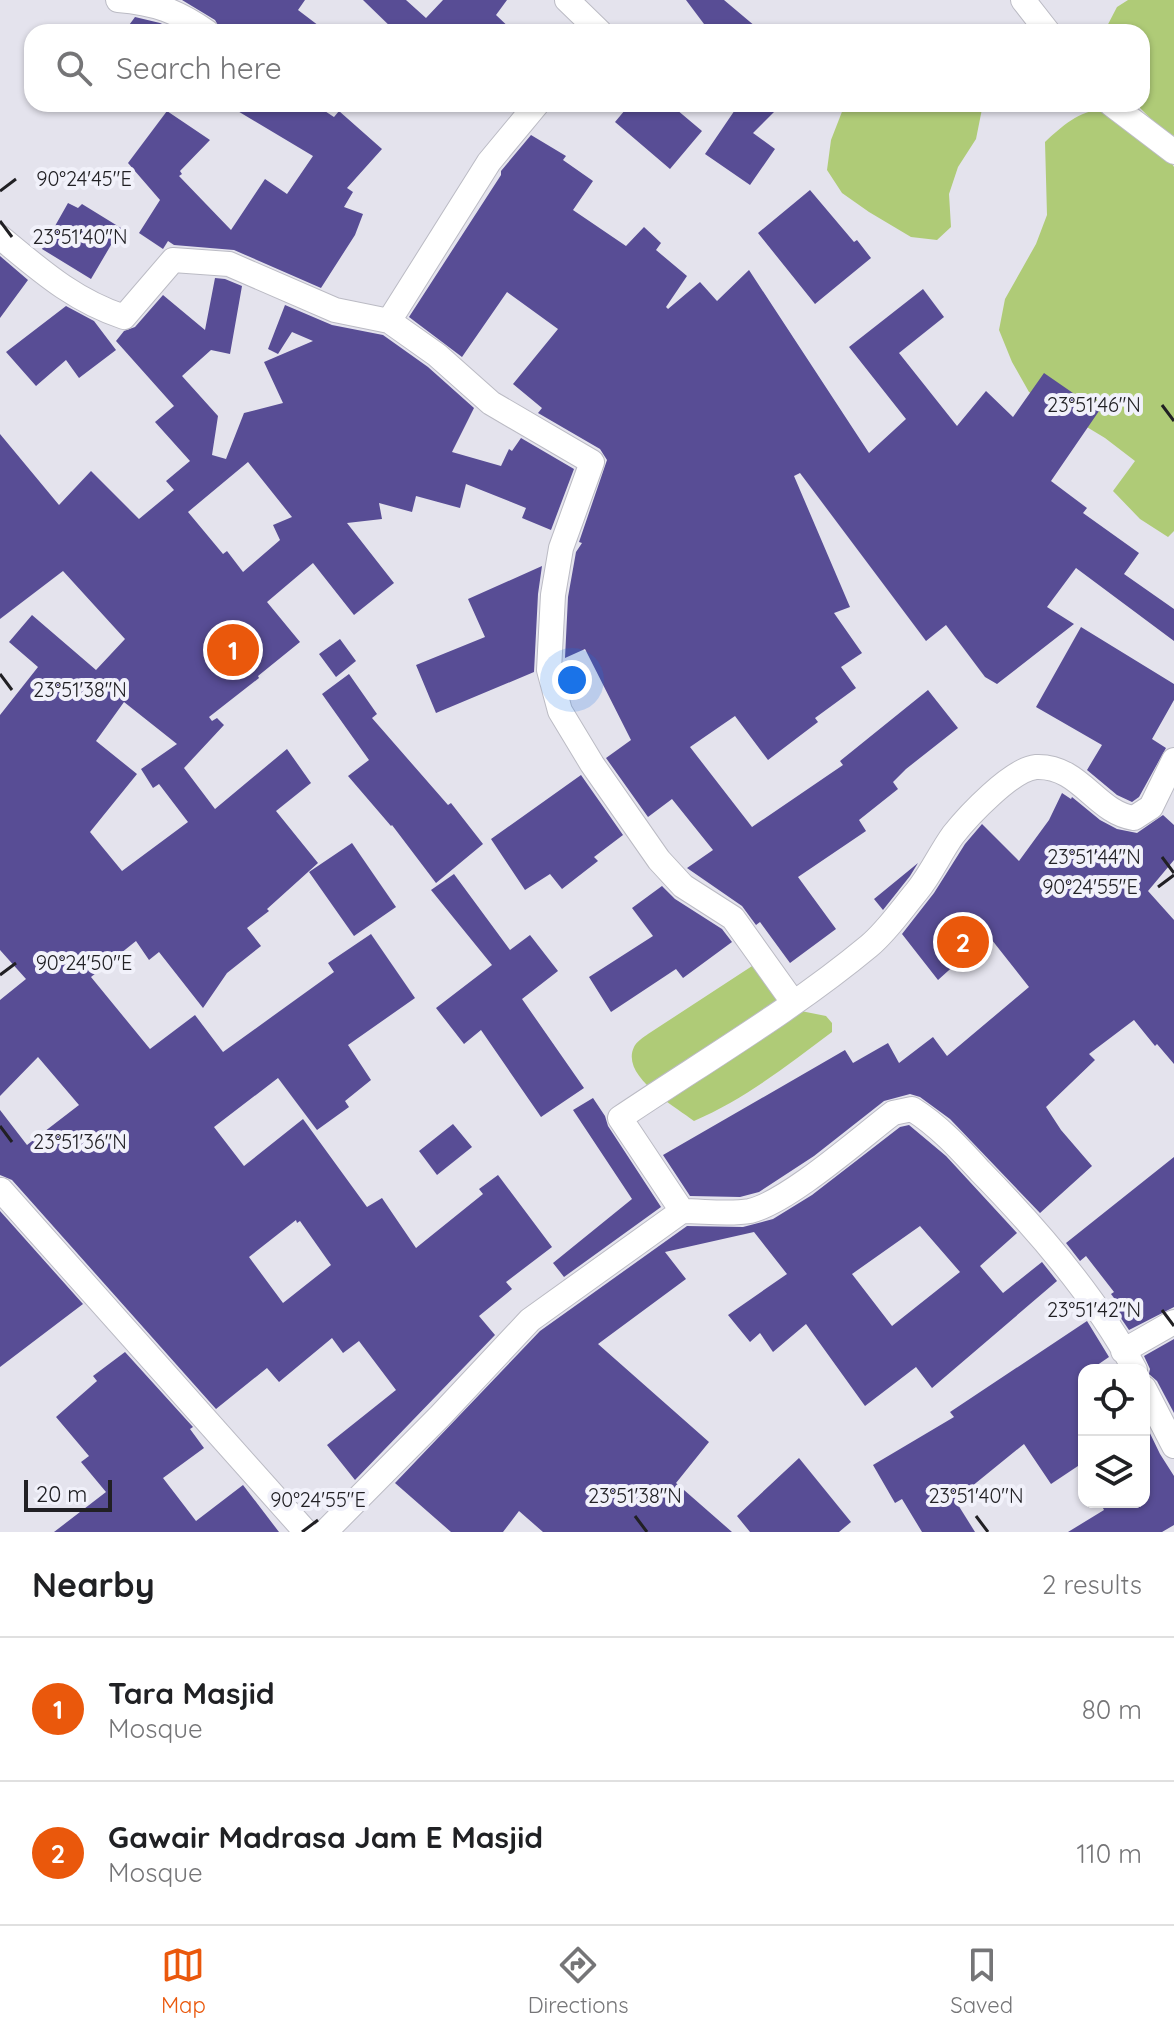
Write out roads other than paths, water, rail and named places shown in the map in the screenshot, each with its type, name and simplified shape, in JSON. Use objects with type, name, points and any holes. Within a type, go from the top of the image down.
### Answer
[{"type":"street","points":[[118,0],[147,2],[182,14],[196,24]]},
{"type":"street","points":[[567,0],[592,24]]},
{"type":"street","points":[[1023,0],[1042,24]]},
{"type":"street","points":[[389,321],[489,162],[530,112]]},
{"type":"street","points":[[1122,112],[1174,152]]},
{"type":"street","points":[[0,237],[53,280],[94,307],[124,317],[173,260],[229,264],[335,310],[389,321],[437,355],[491,403],[592,462],[561,548],[553,595],[549,670],[560,711],[592,764],[659,860],[683,886],[733,918],[793,1002]]},
{"type":"street","points":[[682,1211],[620,1118],[793,1002],[872,944],[919,888],[955,833],[1017,772],[1036,767],[1059,770],[1092,791],[1113,813],[1134,818],[1151,807],[1174,760]]},
{"type":"street","points":[[325,1532],[530,1320],[682,1211],[724,1213],[764,1207],[893,1113],[912,1109],[943,1132],[1010,1202],[1058,1259],[1129,1360],[1174,1322]]},
{"type":"street","points":[[1,1190],[306,1532]]},
{"type":"street","points":[[1150,1400],[1174,1446]]},
{"type":"place","name":"Tara Masjid","points":[[233,650]]},
{"type":"place","name":"Gawair Madrasa Jam E Masjid","points":[[963,942]]}]
